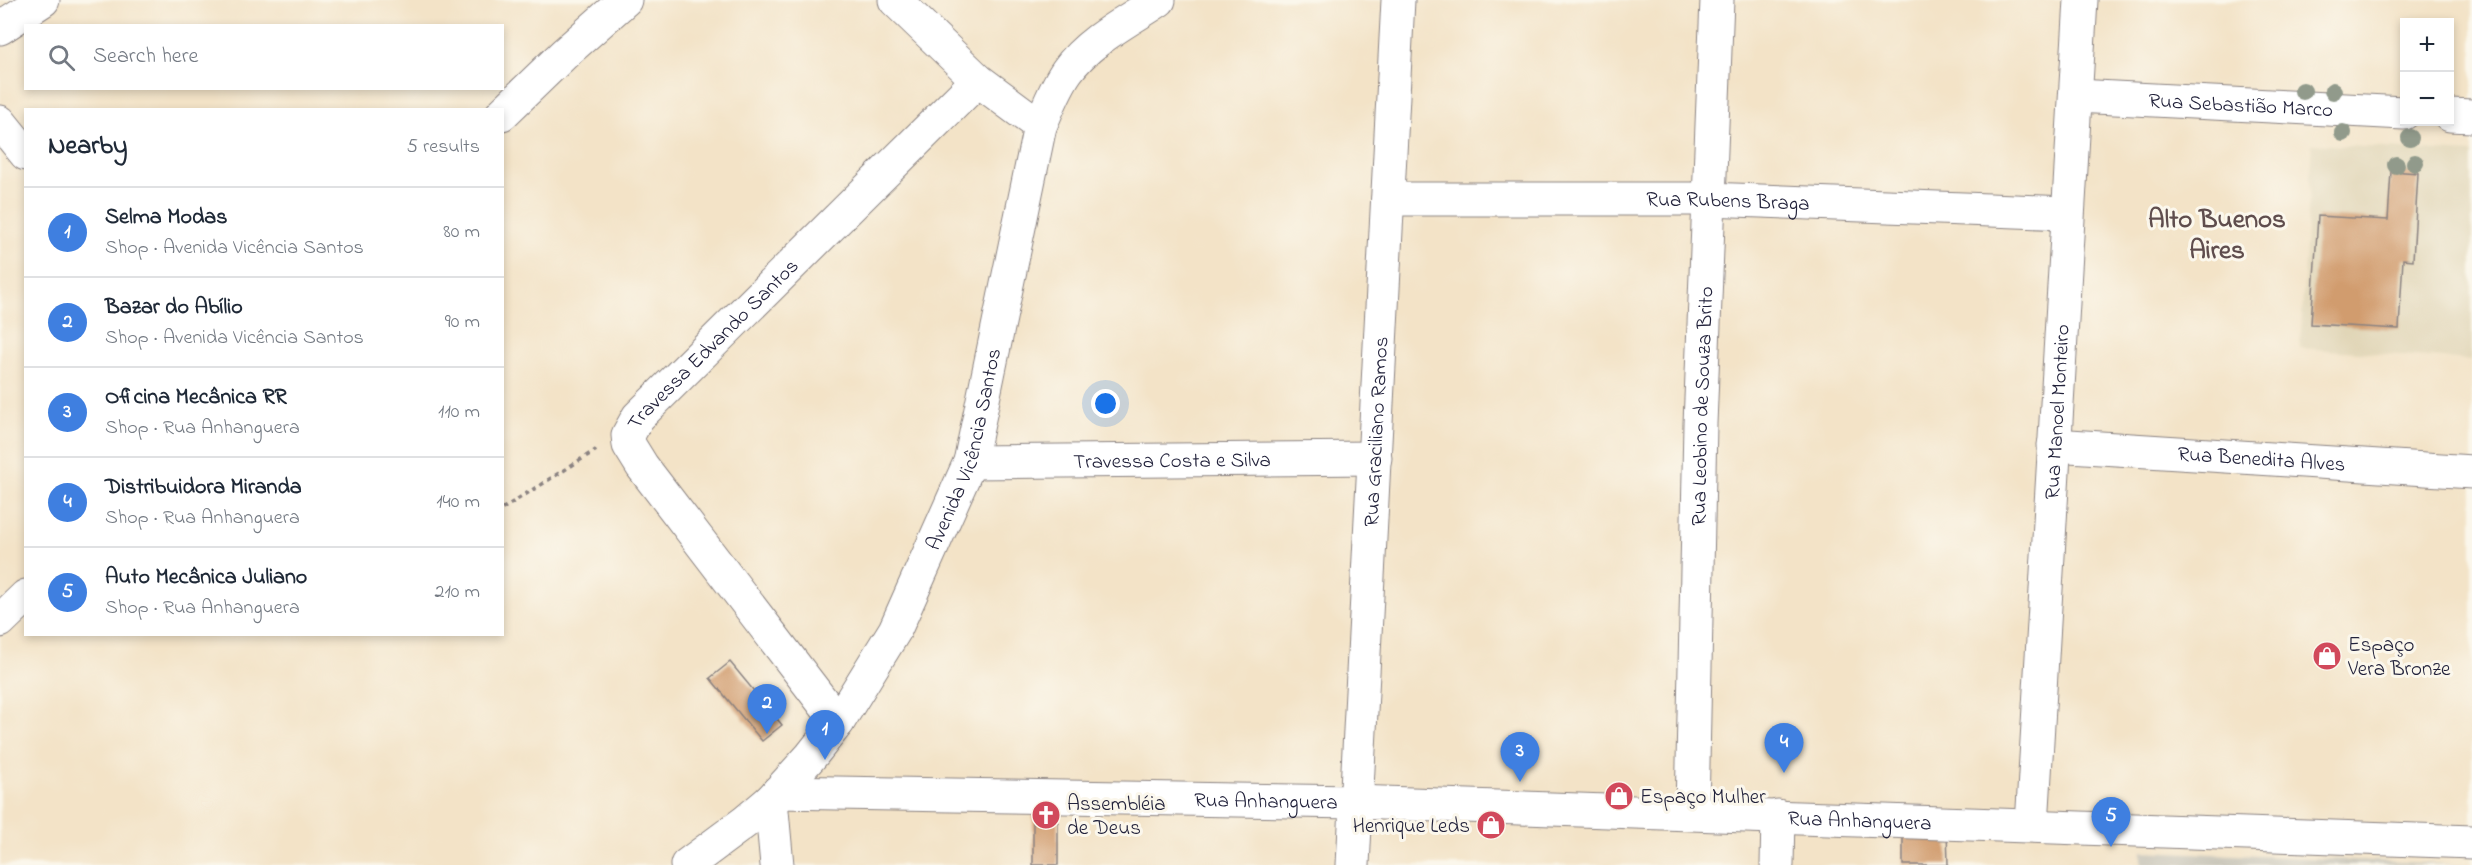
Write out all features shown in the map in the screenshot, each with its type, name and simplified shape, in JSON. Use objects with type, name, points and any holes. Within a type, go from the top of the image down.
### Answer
[{"type":"street","points":[[0,28],[43,0]]},
{"type":"street","points":[[504,112],[564,54],[625,0]]},
{"type":"street","points":[[895,0],[978,80],[1040,126]]},
{"type":"street","name":"Avenida Vicência Santos","points":[[687,865],[745,822],[774,796],[838,722],[895,630],[970,462],[1040,126],[1054,92],[1079,57],[1101,39],[1159,0]]},
{"type":"street","name":"Rua Graciliano Ramos","points":[[1353,865],[1398,0]]},
{"type":"street","name":"Rua Leobino de Souza Brito","points":[[1692,812],[1700,424],[1717,0]]},
{"type":"street","name":"Rua Manoel Monteiro","points":[[2032,825],[2081,0]]},
{"type":"street","name":"Travessa Edvando Santos","points":[[838,722],[642,466],[629,445],[628,435],[638,417],[978,80]]},
{"type":"street","name":"Rua Sebastião Marco","points":[[2076,96],[2400,113]]},
{"type":"street","points":[[2454,115],[2472,116]]},
{"type":"street","points":[[0,122],[24,151]]},
{"type":"street","name":"Rua Rubens Braga","points":[[1389,198],[1708,199],[2067,213]]},
{"type":"street","name":"Rua Benedita Alves","points":[[2054,445],[2472,472]]},
{"type":"street","name":"Travessa Costa e Silva","points":[[970,462],[1375,458]]},
{"type":"street","points":[[0,621],[24,598]]},
{"type":"street","points":[[774,796],[777,865]]},
{"type":"street","name":"Rua Anhanguera","points":[[774,796],[1355,802],[1692,812],[2472,842]]},
{"type":"street","points":[[1777,865],[1778,816]]},
{"type":"path","points":[[504,507],[630,429]]},
{"type":"shaded area","points":[[2312,144],[2472,153],[2472,360],[2300,348]]},
{"type":"shaded area","points":[[2142,851],[2468,865],[2142,865]]},
{"type":"building","points":[[2391,171],[2418,173],[2413,260],[2403,259],[2399,329],[2311,324],[2318,216],[2388,220]]},
{"type":"building","points":[[730,662],[782,725],[762,741],[710,678]]},
{"type":"building","points":[[1033,812],[1058,812],[1058,865],[1033,865]]},
{"type":"building","points":[[1947,829],[1948,865],[1903,865],[1903,830]]},
{"type":"place","name":"Espaço Vera Bronze","points":[[2327,656]]},
{"type":"place","name":"Bazar do Abílio","points":[[767,734]]},
{"type":"place","name":"Selma Modas","points":[[825,760]]},
{"type":"place","name":"Distribuidora Miranda","points":[[1784,773]]},
{"type":"place","name":"Oficina Mecânica RR","points":[[1520,782]]},
{"type":"place","name":"Espaço Mulher","points":[[1619,796]]},
{"type":"place","name":"Assembléia de Deus","points":[[1046,815]]},
{"type":"place","name":"Henrique Leds","points":[[1491,825]]},
{"type":"place","name":"Auto Mecânica Juliano","points":[[2111,847]]},
{"type":"district","name":"Alto Buenos Aires","points":[[2217,234]]}]
